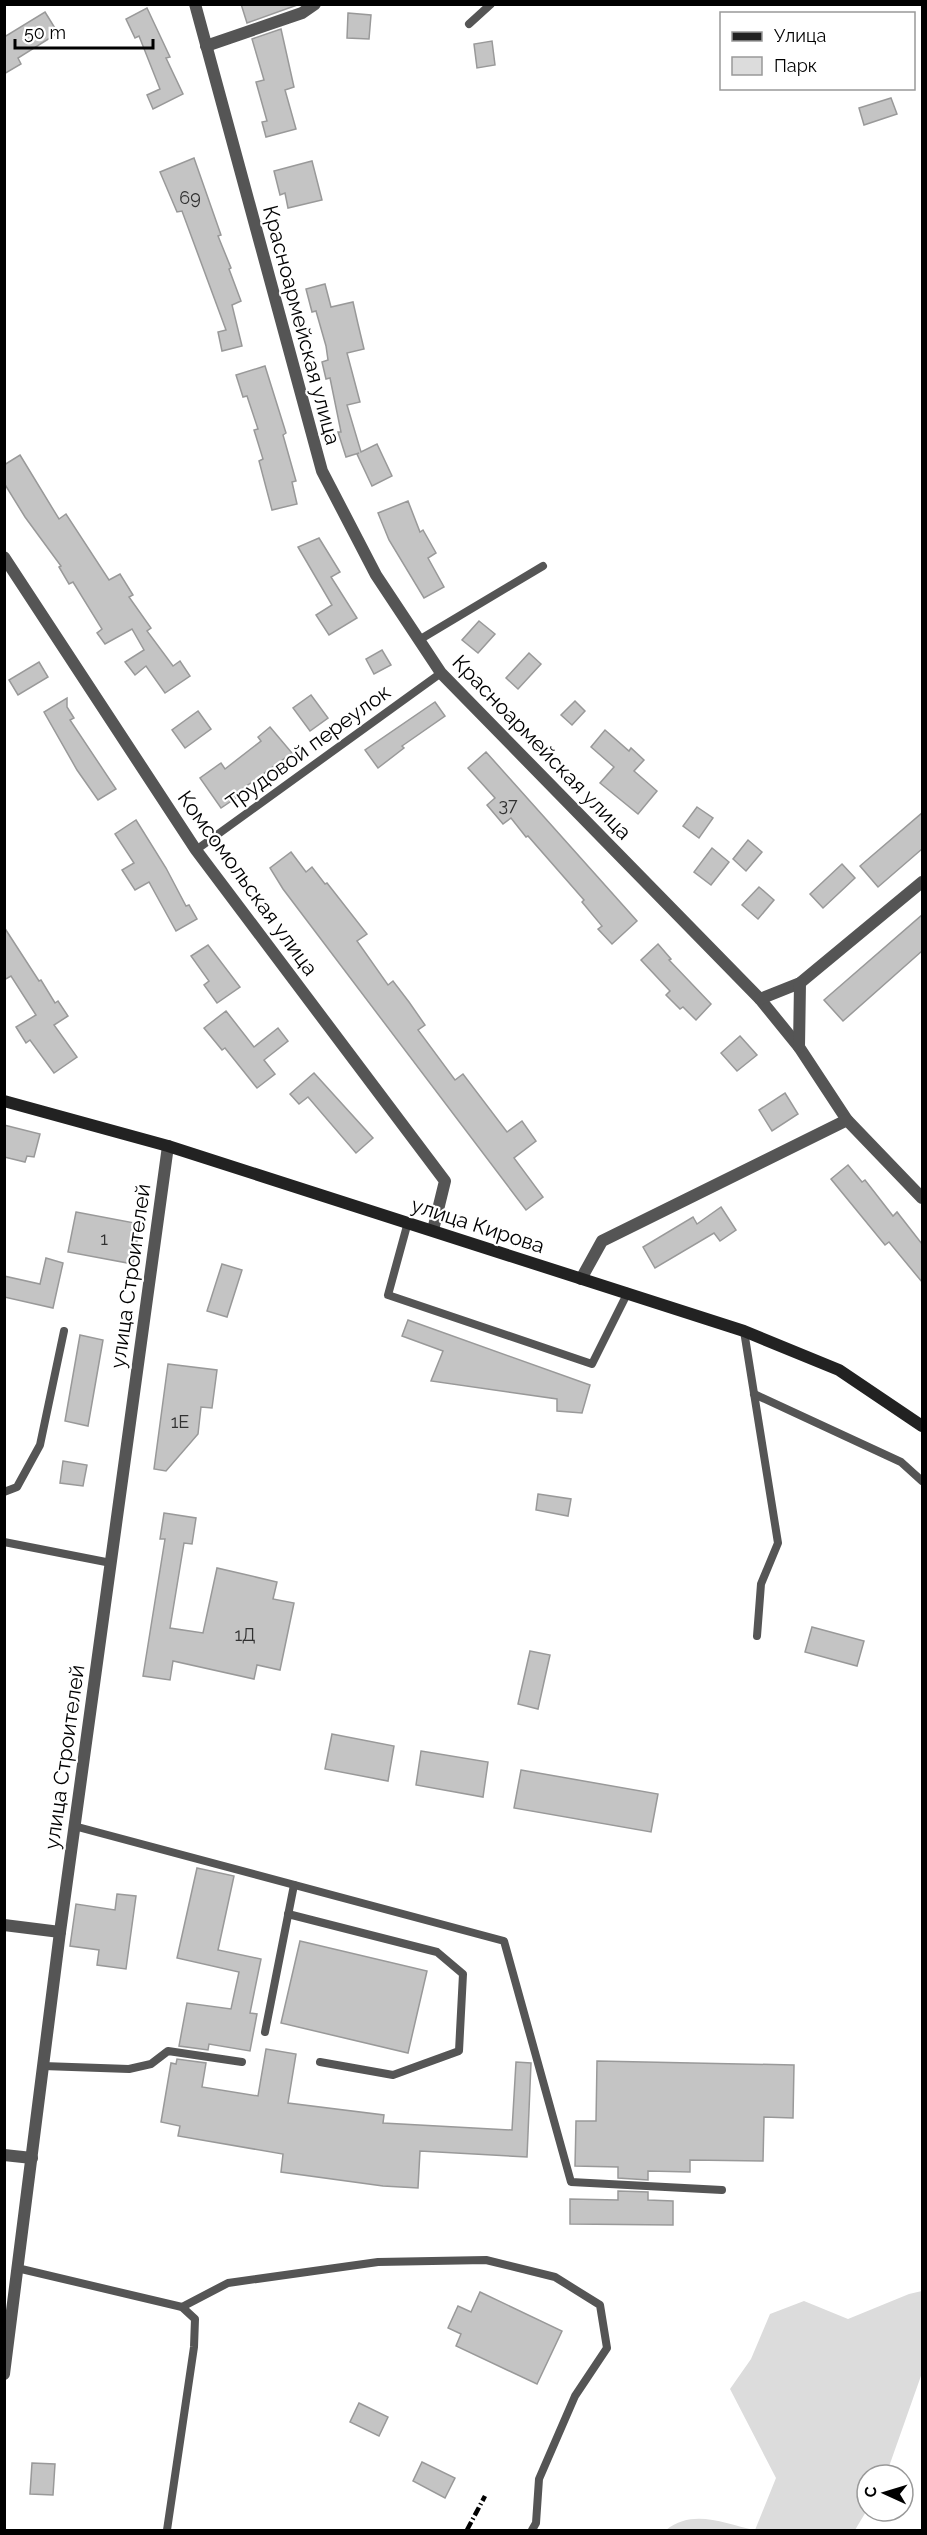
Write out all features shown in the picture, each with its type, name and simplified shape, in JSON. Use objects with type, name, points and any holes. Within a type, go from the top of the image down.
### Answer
[{"type":"main road","name":"улица Кирова","points":[[4,1101],[168,1146],[744,1331],[838,1370],[922,1426]]},
{"type":"street","name":"Красноармейская улица","points":[[195,4],[322,471],[376,575],[441,673],[760,999],[799,1047],[848,1120],[922,1195]]},
{"type":"street","points":[[206,46],[302,13],[315,4]]},
{"type":"street","name":"Комсомольская улица","points":[[4,557],[196,850],[445,1181],[433,1230]]},
{"type":"street","points":[[760,999],[800,983],[922,882]]},
{"type":"street","points":[[799,1047],[800,983]]},
{"type":"street","points":[[581,1279],[602,1241],[848,1120]]},
{"type":"street","name":"улица Строителей","points":[[4,2374],[74,1826],[168,1146]]},
{"type":"street","points":[[4,1925],[60,1932]]},
{"type":"street","points":[[4,2155],[32,2158]]},
{"type":"lane","points":[[469,24],[491,4]]},
{"type":"lane","points":[[419,640],[543,566]]},
{"type":"lane","name":"Трудовой переулок","points":[[196,850],[441,673]]},
{"type":"lane","points":[[408,1222],[388,1295],[592,1364],[628,1292]]},
{"type":"lane","points":[[4,1492],[17,1487],[40,1445],[64,1331]]},
{"type":"lane","points":[[744,1331],[778,1543],[761,1584],[757,1636]]},
{"type":"lane","points":[[754,1394],[901,1462],[922,1481]]},
{"type":"lane","points":[[4,1542],[111,1563]]},
{"type":"lane","points":[[74,1826],[504,1941],[571,2182],[722,2190]]},
{"type":"lane","points":[[265,2032],[294,1885]]},
{"type":"lane","points":[[288,1914],[437,1952],[463,1974],[459,2051],[393,2075],[321,2062]]},
{"type":"lane","points":[[43,2066],[129,2069],[151,2064],[168,2050],[242,2062]]},
{"type":"lane","points":[[182,2307],[228,2283],[378,2262],[486,2260],[555,2277],[600,2305],[607,2348],[575,2396],[539,2479],[536,2523],[532,2530]]},
{"type":"lane","points":[[17,2268],[182,2307],[195,2319],[194,2347],[167,2530]]},
{"type":"green space","points":[[922,2291],[922,2373],[890,2463],[855,2463],[855,2523],[859,2523],[855,2530],[755,2530],[776,2478],[730,2389],[751,2359],[770,2314],[804,2301],[848,2319]]},
{"type":"green space","points":[[698,2519],[755,2530],[666,2530],[677,2523]]},
{"type":"building","points":[[241,4],[300,4],[247,23]]},
{"type":"building","points":[[147,8],[170,57],[166,58],[183,94],[153,109],[147,95],[160,89],[139,36],[135,38],[126,19]]},
{"type":"building","points":[[45,12],[58,33],[18,58],[21,64],[4,74],[4,33],[6,36]]},
{"type":"building","points":[[348,13],[371,15],[369,39],[347,38]]},
{"type":"building","points":[[281,29],[294,87],[285,90],[296,129],[266,137],[262,122],[267,121],[256,82],[264,80],[252,39]]},
{"type":"building","points":[[492,41],[495,65],[477,68],[474,44]]},
{"type":"building","points":[[891,98],[897,114],[864,125],[859,108]]},
{"type":"building","points":[[194,158],[241,301],[232,305],[242,346],[222,351],[218,332],[226,330],[182,211],[177,212],[160,172]]},
{"type":"building","points":[[312,161],[322,200],[288,208],[285,193],[280,195],[274,171]]},
{"type":"building","points":[[325,284],[331,307],[353,302],[364,349],[347,353],[360,402],[347,405],[361,452],[377,444],[392,476],[372,486],[357,454],[359,453],[346,457],[338,432],[341,432],[330,378],[326,379],[322,362],[328,360],[326,346],[316,311],[312,312],[306,289]]},
{"type":"building","points":[[265,366],[286,433],[283,435],[296,481],[292,482],[297,504],[272,510],[259,461],[263,459],[254,430],[258,429],[247,396],[243,397],[236,375]]},
{"type":"building","points":[[20,455],[59,519],[66,514],[109,580],[120,574],[133,595],[129,597],[151,628],[147,631],[173,666],[180,661],[190,676],[165,693],[146,666],[135,675],[125,662],[144,650],[132,629],[105,644],[97,633],[102,629],[73,582],[69,584],[59,567],[61,566],[25,517],[4,483],[4,465]]},
{"type":"building","points":[[408,501],[420,532],[423,530],[436,553],[428,558],[444,587],[424,598],[389,540],[378,513]]},
{"type":"building","points":[[319,538],[340,572],[331,577],[357,618],[329,635],[316,615],[332,605],[298,547]]},
{"type":"building","points":[[479,621],[495,634],[478,653],[462,640]]},
{"type":"building","points":[[382,650],[391,665],[374,674],[366,659]]},
{"type":"building","points":[[529,653],[541,664],[518,689],[506,678]]},
{"type":"building","points":[[39,662],[48,677],[18,695],[9,680]]},
{"type":"building","points":[[311,695],[328,718],[310,731],[293,708]]},
{"type":"building","points":[[67,698],[67,707],[74,718],[70,720],[116,789],[98,800],[77,770],[44,712]]},
{"type":"building","points":[[575,701],[585,711],[572,725],[561,715]]},
{"type":"building","points":[[435,702],[445,716],[402,746],[404,748],[378,768],[365,750]]},
{"type":"building","points":[[198,711],[211,729],[185,748],[172,730]]},
{"type":"building","points":[[270,727],[292,753],[241,790],[243,793],[221,808],[200,778],[221,763],[225,769],[261,741],[258,737]]},
{"type":"building","points":[[605,730],[629,751],[631,748],[644,760],[634,771],[657,791],[638,814],[600,783],[614,767],[591,747]]},
{"type":"building","points":[[486,752],[637,921],[612,944],[598,929],[602,926],[582,902],[584,900],[528,836],[526,837],[511,818],[503,824],[487,805],[495,798],[468,768]]},
{"type":"building","points":[[697,807],[713,818],[699,838],[683,826]]},
{"type":"building","points":[[922,813],[922,849],[878,887],[860,866]]},
{"type":"building","points":[[136,820],[166,868],[186,906],[189,905],[197,919],[176,931],[149,882],[135,890],[122,870],[134,863],[115,834]]},
{"type":"building","points":[[748,840],[762,852],[746,871],[733,859]]},
{"type":"building","points":[[712,848],[729,862],[711,885],[694,872]]},
{"type":"building","points":[[291,852],[306,872],[312,867],[325,884],[327,883],[367,934],[357,941],[388,985],[393,981],[409,1002],[425,1025],[418,1030],[455,1080],[463,1074],[507,1132],[522,1121],[536,1141],[514,1158],[543,1197],[526,1210],[283,889],[270,868]]},
{"type":"building","points":[[842,864],[855,878],[823,908],[810,894]]},
{"type":"building","points":[[759,887],[774,900],[758,919],[742,905]]},
{"type":"building","points":[[922,915],[922,951],[843,1021],[824,1000]]},
{"type":"building","points":[[4,927],[39,981],[41,980],[55,1003],[58,1001],[68,1016],[54,1025],[77,1057],[54,1073],[30,1040],[26,1043],[16,1027],[36,1015],[11,976],[4,980]]},
{"type":"building","points":[[658,944],[671,959],[669,960],[711,1004],[696,1020],[666,995],[670,991],[641,960]]},
{"type":"building","points":[[208,945],[240,987],[217,1003],[204,985],[209,981],[191,956]]},
{"type":"building","points":[[226,1011],[254,1047],[278,1028],[288,1041],[264,1060],[275,1074],[257,1088],[225,1048],[222,1050],[204,1028]]},
{"type":"building","points":[[740,1036],[757,1055],[737,1071],[721,1053]]},
{"type":"building","points":[[314,1073],[373,1138],[356,1153],[308,1097],[299,1104],[290,1094]]},
{"type":"building","points":[[785,1093],[798,1114],[772,1131],[759,1110]]},
{"type":"building","points":[[4,1125],[40,1134],[34,1157],[27,1156],[25,1162],[4,1157]]},
{"type":"building","points":[[848,1165],[862,1182],[865,1180],[893,1216],[897,1212],[922,1244],[922,1282],[889,1242],[885,1245],[831,1179]]},
{"type":"building","points":[[721,1207],[736,1230],[720,1241],[714,1233],[655,1268],[643,1247],[693,1217],[697,1224]]},
{"type":"building","points":[[76,1212],[140,1224],[133,1264],[68,1252]]},
{"type":"building","points":[[46,1258],[63,1263],[53,1308],[4,1297],[4,1276],[40,1284]]},
{"type":"building","points":[[222,1264],[242,1270],[227,1317],[207,1311]]},
{"type":"building","points":[[408,1320],[590,1385],[582,1413],[557,1411],[557,1399],[431,1381],[443,1351],[402,1336]]},
{"type":"building","points":[[80,1335],[103,1340],[88,1426],[65,1421]]},
{"type":"building","points":[[168,1364],[217,1370],[212,1408],[201,1407],[198,1434],[166,1471],[154,1469]]},
{"type":"building","points":[[63,1461],[87,1465],[83,1486],[60,1483]]},
{"type":"building","points":[[538,1494],[571,1499],[568,1516],[536,1510]]},
{"type":"building","points":[[164,1513],[196,1518],[192,1544],[184,1543],[170,1628],[203,1633],[217,1568],[277,1582],[273,1599],[294,1603],[280,1670],[257,1665],[254,1679],[173,1661],[170,1680],[143,1676],[165,1539],[160,1539]]},
{"type":"building","points":[[812,1627],[864,1641],[857,1666],[805,1652]]},
{"type":"building","points":[[530,1651],[550,1655],[538,1709],[518,1704]]},
{"type":"building","points":[[332,1734],[394,1746],[388,1781],[325,1769]]},
{"type":"building","points":[[421,1751],[488,1762],[483,1797],[416,1785]]},
{"type":"building","points":[[521,1770],[658,1794],[651,1832],[514,1808]]},
{"type":"building","points":[[197,1868],[234,1876],[218,1950],[261,1959],[250,2013],[257,2014],[250,2051],[209,2044],[208,2050],[179,2046],[187,2003],[231,2009],[239,1972],[177,1958]]},
{"type":"building","points":[[117,1894],[136,1896],[126,1969],[97,1965],[99,1950],[70,1946],[76,1904],[115,1910]]},
{"type":"building","points":[[300,1941],[427,1971],[408,2053],[281,2023]]},
{"type":"building","points":[[266,2049],[296,2054],[288,2103],[384,2115],[383,2123],[512,2130],[516,2062],[531,2063],[527,2157],[420,2151],[418,2188],[383,2186],[281,2172],[283,2154],[178,2136],[180,2126],[161,2122],[171,2063],[176,2064],[177,2059],[206,2063],[202,2087],[258,2096]]},
{"type":"building","points":[[597,2061],[794,2065],[793,2118],[764,2117],[763,2161],[690,2160],[690,2172],[648,2171],[648,2180],[618,2178],[618,2167],[575,2166],[576,2121],[596,2121]]},
{"type":"building","points":[[618,2191],[648,2192],[648,2200],[673,2201],[673,2225],[570,2224],[570,2199],[618,2200]]},
{"type":"building","points":[[480,2292],[562,2331],[537,2384],[456,2346],[461,2334],[448,2328],[458,2306],[471,2312]]},
{"type":"building","points":[[359,2403],[388,2417],[379,2436],[350,2422]]},
{"type":"building","points":[[422,2462],[455,2478],[445,2498],[413,2481]]},
{"type":"building","points":[[32,2463],[55,2464],[53,2495],[30,2494]]},
{"type":"railway","points":[[467,2530],[485,2496]]}]
